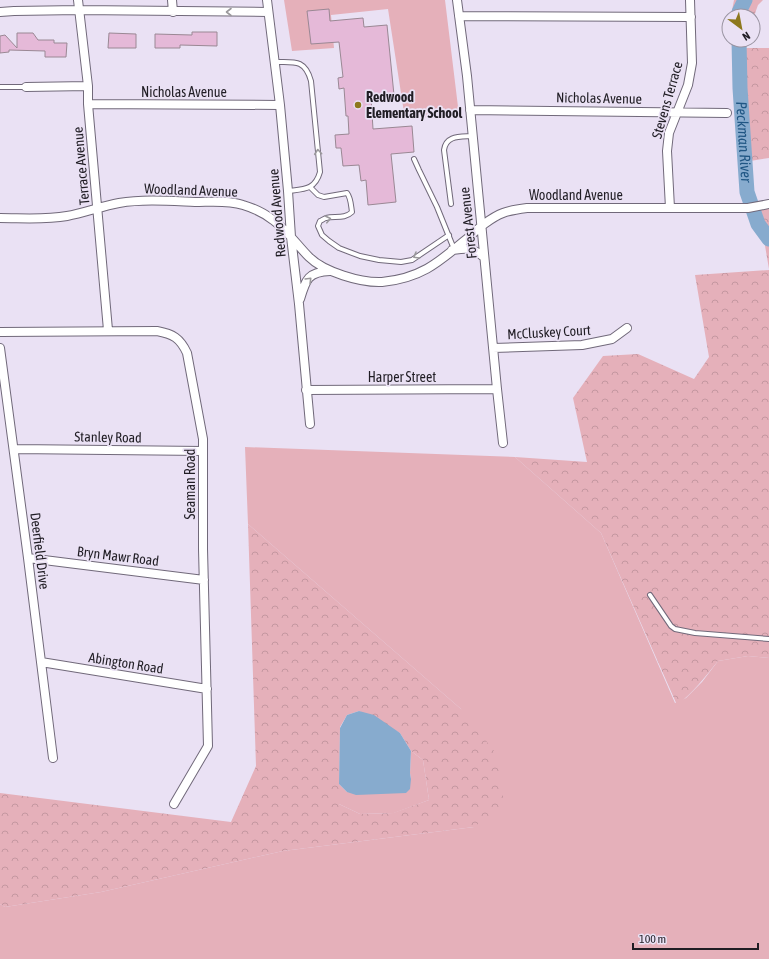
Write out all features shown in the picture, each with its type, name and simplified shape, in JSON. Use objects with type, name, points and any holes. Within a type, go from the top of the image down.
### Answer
[{"type":"street","name":"Terrace Avenue","points":[[78,0],[88,86],[88,104],[108,330]]},
{"type":"street","points":[[172,0],[173,12]]},
{"type":"street","name":"Redwood Avenue","points":[[267,0],[280,106],[291,237],[310,424]]},
{"type":"street","name":"Forest Avenue","points":[[457,0],[467,76],[503,443]]},
{"type":"street","name":"Stevens Terrace","points":[[670,208],[667,151],[670,133],[688,85],[692,62],[690,0]]},
{"type":"street","points":[[0,12],[79,10],[268,12]]},
{"type":"street","points":[[459,16],[691,17]]},
{"type":"street","points":[[26,87],[88,86]]},
{"type":"street","name":"Nicholas Avenue","points":[[88,104],[280,106]]},
{"type":"street","name":"Nicholas Avenue","points":[[470,110],[727,112]]},
{"type":"street","name":"Woodland Avenue","points":[[0,218],[49,218],[67,216],[120,203],[140,201],[224,202],[242,205],[257,210],[273,220],[310,258],[321,266],[344,276],[380,282],[404,278],[427,269],[440,261],[481,226],[502,213],[527,208],[752,208],[769,204]]},
{"type":"street","points":[[453,250],[467,248],[476,251],[484,257]]},
{"type":"street","points":[[299,304],[304,284],[310,276],[320,272],[333,271]]},
{"type":"street","name":"McCluskey Court","points":[[494,348],[582,345],[612,339],[627,328]]},
{"type":"street","name":"Seaman Road","points":[[0,332],[108,330],[157,331],[174,336],[184,346],[188,356],[203,439],[204,580],[208,746],[174,804]]},
{"type":"street","name":"Deerfield Drive","points":[[0,348],[53,758]]},
{"type":"street","name":"Harper Street","points":[[306,390],[497,390]]},
{"type":"street","name":"Stanley Road","points":[[14,449],[203,451]]},
{"type":"street","name":"Bryn Mawr Road","points":[[28,558],[204,580]]},
{"type":"street","name":"Abington Road","points":[[41,662],[207,689]]},
{"type":"lane","points":[[274,62],[296,62],[304,65],[309,72],[311,81],[320,172],[318,179],[310,187],[306,189],[288,191]]},
{"type":"lane","points":[[0,87],[26,87]]},
{"type":"lane","points":[[452,204],[444,150],[445,144],[448,140],[454,138],[473,136]]},
{"type":"lane","points":[[414,160],[437,207],[453,250]]},
{"type":"lane","points":[[310,187],[318,195],[324,197],[347,193],[349,195],[352,212],[343,217],[326,218],[320,221],[318,226],[322,235],[329,242],[339,248],[360,256],[401,262],[412,260],[448,235]]},
{"type":"lane","points":[[650,595],[671,626],[675,629],[695,633],[769,640]]},
{"type":"green space","points":[[284,0],[445,0],[459,115],[405,119],[388,9],[331,15],[334,48],[292,51]]},
{"type":"green space","points":[[734,0],[763,0],[757,8],[732,8]]},
{"type":"green space","points":[[737,48],[769,48],[769,158],[744,162]]},
{"type":"green space","points":[[769,203],[769,269],[758,205]]},
{"type":"green space","points":[[769,270],[769,658],[748,656],[718,661],[694,690],[677,705],[601,533],[515,457],[587,462],[573,398],[603,356],[638,354],[694,379],[709,357],[695,275]]},
{"type":"green space","points":[[245,447],[515,457],[601,533],[675,703],[686,698],[702,682],[718,661],[748,656],[769,658],[769,959],[0,959],[0,904],[5,907],[101,892],[283,851],[474,827],[461,709],[248,524]]},
{"type":"green space","points":[[248,524],[461,709],[498,756],[504,804],[474,827],[283,851],[101,892],[5,907],[0,904],[0,793],[231,822],[256,766]],"holes":[[[359,711],[400,733],[411,751],[423,760],[429,800],[393,813],[360,814],[339,804],[340,727],[347,715]]]},
{"type":"green space","points":[[411,751],[423,760],[429,800],[394,813],[360,814],[339,804],[339,784],[347,792],[411,779]]},
{"type":"water","points":[[359,711],[374,715],[400,733],[411,751],[410,789],[406,793],[356,795],[347,792],[339,784],[340,728],[347,715]]},
{"type":"building","name":"Redwood Elementary School","points":[[329,9],[330,21],[363,18],[364,27],[387,25],[394,95],[371,97],[373,129],[412,126],[414,152],[391,154],[396,202],[368,205],[366,180],[361,181],[359,165],[343,166],[341,148],[336,148],[335,135],[349,134],[344,88],[339,89],[338,78],[343,77],[339,42],[311,44],[307,11]]},
{"type":"building","points":[[192,32],[217,32],[217,46],[180,45],[180,48],[155,48],[155,34],[192,35]]},
{"type":"building","points":[[17,33],[33,33],[38,40],[54,40],[54,43],[67,43],[66,57],[45,57],[45,51],[9,50],[9,52],[0,53],[0,36],[5,35],[17,48]]},
{"type":"building","points":[[109,33],[136,34],[136,48],[108,48]]},
{"type":"waterway","name":"Peckman River","points":[[741,8],[745,0]]},
{"type":"waterway","name":"Peckman River","points":[[739,48],[740,88],[747,192],[758,224],[769,239]]},
{"type":"place","name":"Redwood Elementary School","points":[[358,105]]}]
